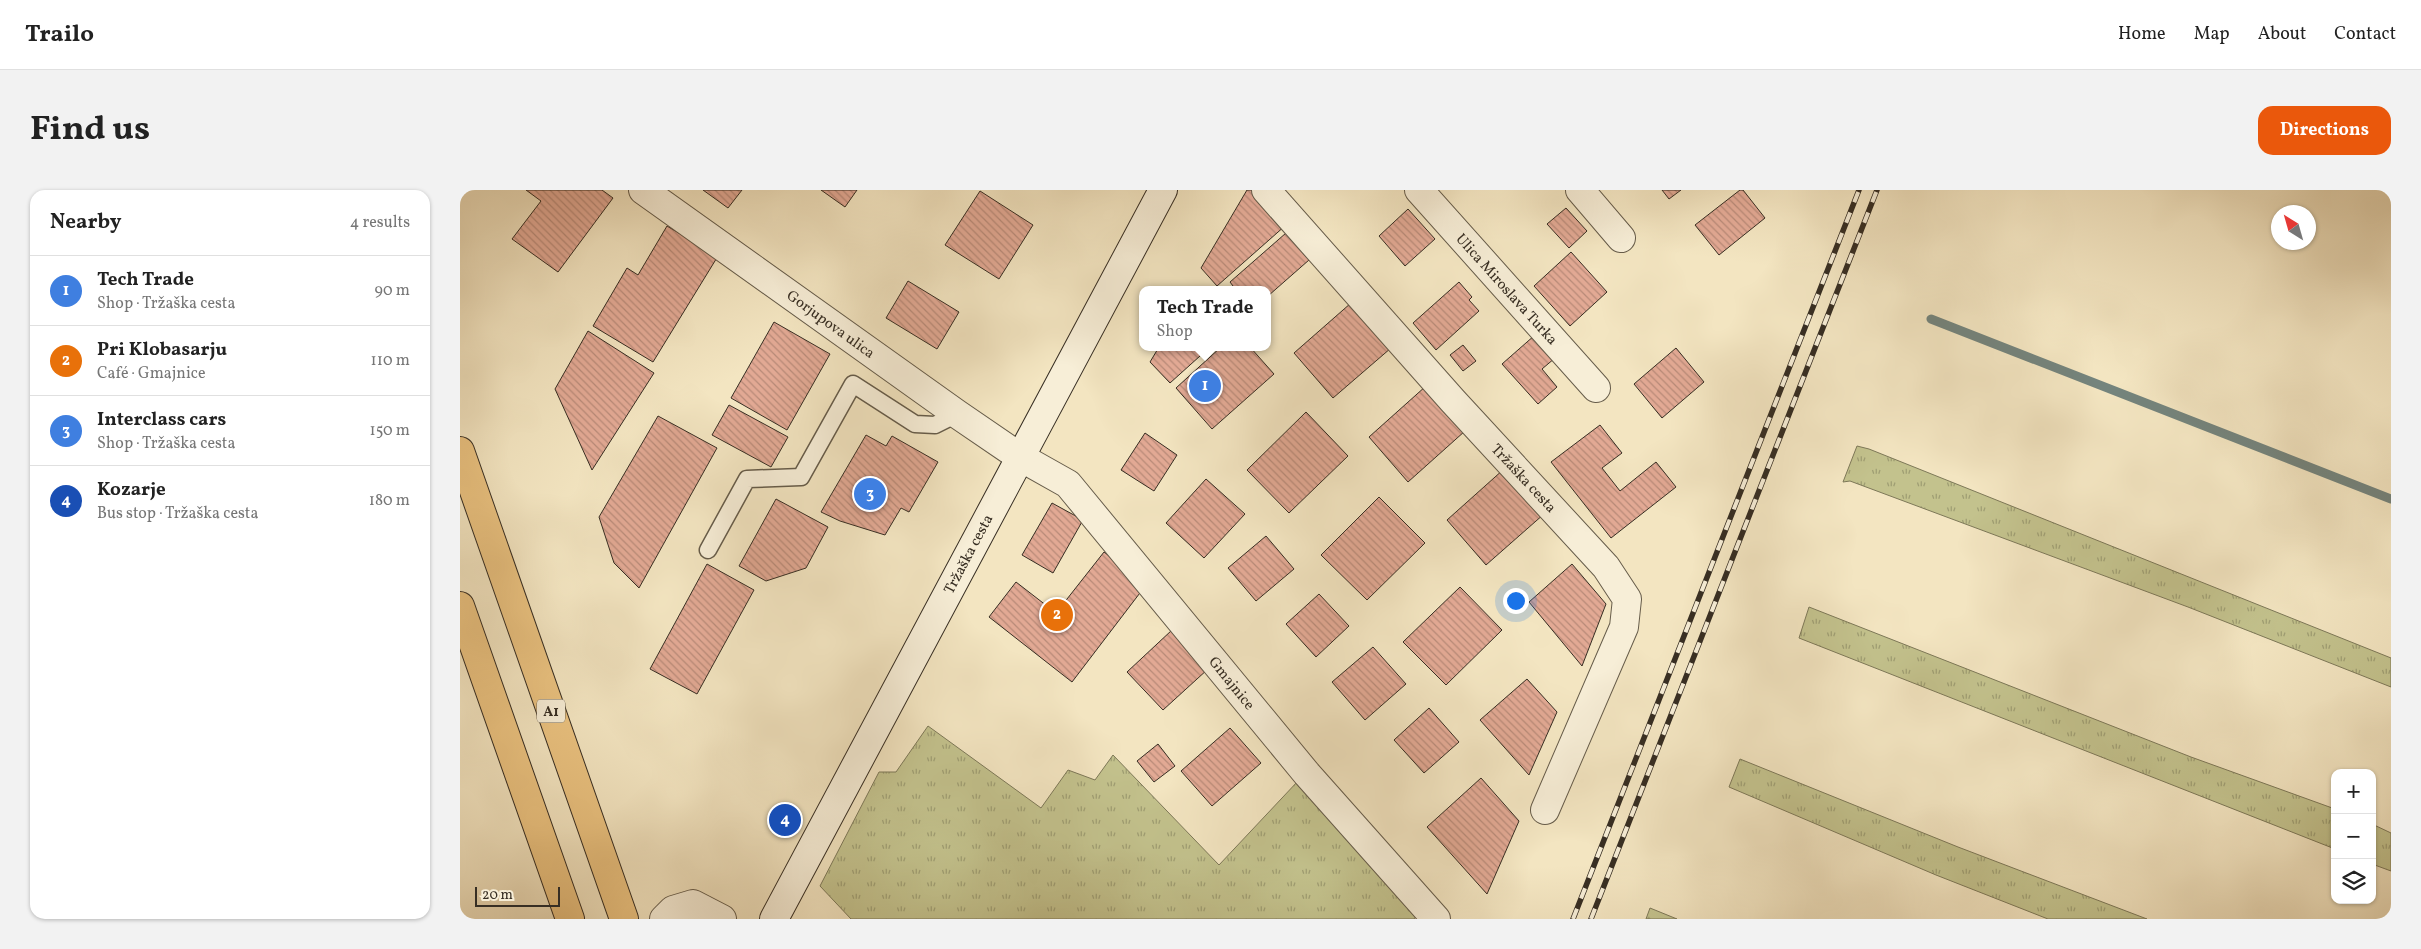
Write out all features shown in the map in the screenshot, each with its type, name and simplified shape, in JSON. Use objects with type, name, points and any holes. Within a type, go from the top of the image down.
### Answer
[{"type":"highway","name":"A1","points":[[460,451],[624,919]]},
{"type":"highway","points":[[460,606],[570,919]]},
{"type":"street","name":"Gorjupova ulica","points":[[643,190],[1020,457]]},
{"type":"street","name":"Tržaška cesta","points":[[774,919],[1163,190]]},
{"type":"street","name":"Tržaška cesta","points":[[1266,190],[1453,401],[1606,567],[1627,599],[1624,627],[1545,810]]},
{"type":"street","name":"Ulica Miroslava Turka","points":[[1419,190],[1596,388]]},
{"type":"street","points":[[1580,190],[1621,238]]},
{"type":"street","name":"Gmajnice","points":[[1020,457],[1068,484],[1307,774],[1436,919]]},
{"type":"street","points":[[664,919],[673,910],[692,904],[722,919]]},
{"type":"lane","points":[[708,550],[747,479],[801,477],[852,384],[916,424],[935,425],[957,414]]},
{"type":"green space","points":[[1857,446],[1869,449],[2391,658],[2391,687],[2188,607],[1850,481],[1843,482]]},
{"type":"green space","points":[[1809,607],[2191,757],[2331,808],[2331,847],[1799,638]]},
{"type":"green space","points":[[928,726],[1041,808],[1068,770],[1095,780],[1113,755],[1219,865],[1298,781],[1417,915],[1414,919],[851,919],[820,886],[879,772],[896,772]]},
{"type":"green space","points":[[1740,759],[1958,847],[2147,919],[2048,919],[1936,875],[1729,787]]},
{"type":"green space","points":[[2376,826],[2391,833],[2391,871],[2376,865]]},
{"type":"green space","points":[[1650,908],[1677,919],[1646,919]]},
{"type":"building","points":[[526,190],[602,190],[613,198],[558,272],[512,239],[541,201]]},
{"type":"building","points":[[703,190],[742,190],[728,208]]},
{"type":"building","points":[[821,190],[857,190],[845,207]]},
{"type":"building","points":[[1247,190],[1255,190],[1286,225],[1217,286],[1201,268]]},
{"type":"building","points":[[1662,190],[1681,190],[1669,199]]},
{"type":"building","points":[[1740,190],[1743,190],[1765,218],[1719,255],[1695,225]]},
{"type":"building","points":[[980,191],[1033,225],[999,279],[945,245]]},
{"type":"building","points":[[1566,208],[1587,231],[1569,248],[1547,224]]},
{"type":"building","points":[[1408,209],[1435,239],[1405,266],[1379,236]]},
{"type":"building","points":[[667,226],[718,256],[653,362],[593,326],[627,268],[638,275]]},
{"type":"building","points":[[1286,233],[1309,260],[1271,293],[1271,286],[1233,286],[1230,282]]},
{"type":"building","points":[[1571,252],[1607,292],[1570,326],[1534,286]]},
{"type":"building","points":[[908,281],[959,312],[937,349],[886,318]]},
{"type":"building","points":[[1459,282],[1472,297],[1469,300],[1479,311],[1436,350],[1413,323]]},
{"type":"building","points":[[1351,303],[1391,348],[1333,398],[1294,353]]},
{"type":"building","points":[[774,322],[830,354],[787,430],[731,398]]},
{"type":"building","points":[[588,331],[654,373],[592,470],[555,389]]},
{"type":"building","points":[[1535,335],[1555,358],[1542,369],[1557,387],[1538,404],[1502,364]]},
{"type":"building","points":[[1463,345],[1476,361],[1463,371],[1450,355]]},
{"type":"building","points":[[1676,348],[1704,382],[1662,418],[1634,384]]},
{"type":"building","points":[[1157,351],[1206,351],[1170,383],[1150,362]]},
{"type":"building","points":[[1217,351],[1254,351],[1274,374],[1212,429],[1176,388]]},
{"type":"building","points":[[1426,386],[1465,431],[1408,482],[1369,437]]},
{"type":"building","points":[[729,405],[788,437],[771,467],[712,435]]},
{"type":"building","points":[[1306,412],[1348,456],[1289,513],[1247,470]]},
{"type":"building","points":[[658,416],[717,448],[639,588],[614,563],[599,517]]},
{"type":"building","points":[[1600,425],[1622,453],[1602,468],[1620,491],[1656,462],[1676,487],[1611,538],[1551,462]]},
{"type":"building","points":[[1145,433],[1177,455],[1154,491],[1121,470]]},
{"type":"building","points":[[866,435],[886,446],[892,436],[938,462],[909,512],[901,508],[885,535],[840,521],[821,512]]},
{"type":"building","points":[[1504,469],[1544,514],[1486,565],[1447,520]]},
{"type":"building","points":[[1206,479],[1245,514],[1204,558],[1166,523]]},
{"type":"building","points":[[1379,497],[1425,543],[1367,600],[1321,555]]},
{"type":"building","points":[[776,499],[828,527],[806,568],[766,581],[739,566]]},
{"type":"building","points":[[1052,503],[1083,520],[1053,573],[1022,555]]},
{"type":"building","points":[[1266,536],[1294,569],[1256,601],[1228,568]]},
{"type":"building","points":[[1104,552],[1146,585],[1072,682],[989,617],[1016,582],[1056,613]]},
{"type":"building","points":[[707,564],[754,590],[697,694],[650,669]]},
{"type":"building","points":[[1572,564],[1606,604],[1582,666],[1529,602]]},
{"type":"building","points":[[1460,587],[1502,630],[1446,685],[1403,642]]},
{"type":"building","points":[[1319,594],[1349,626],[1316,657],[1286,624]]},
{"type":"building","points":[[1172,630],[1208,669],[1163,710],[1127,672]]},
{"type":"building","points":[[1373,647],[1406,684],[1365,720],[1332,682]]},
{"type":"building","points":[[1527,679],[1557,712],[1529,775],[1480,720]]},
{"type":"building","points":[[1429,708],[1459,742],[1424,773],[1394,740]]},
{"type":"building","points":[[1230,728],[1261,763],[1212,806],[1181,771]]},
{"type":"building","points":[[1158,744],[1175,766],[1154,782],[1137,761]]},
{"type":"building","points":[[1481,778],[1519,821],[1487,894],[1427,827]]},
{"type":"waterway","points":[[1931,319],[2391,499]]},
{"type":"railway","points":[[1573,919],[1859,190]]},
{"type":"railway","points":[[1591,919],[1877,190]]},
{"type":"place","name":"Tech Trade","points":[[1205,386]]},
{"type":"place","name":"Interclass cars","points":[[870,494]]},
{"type":"place","name":"Pri Klobasarju","points":[[1057,615]]},
{"type":"place","name":"Kozarje","points":[[785,820]]}]
